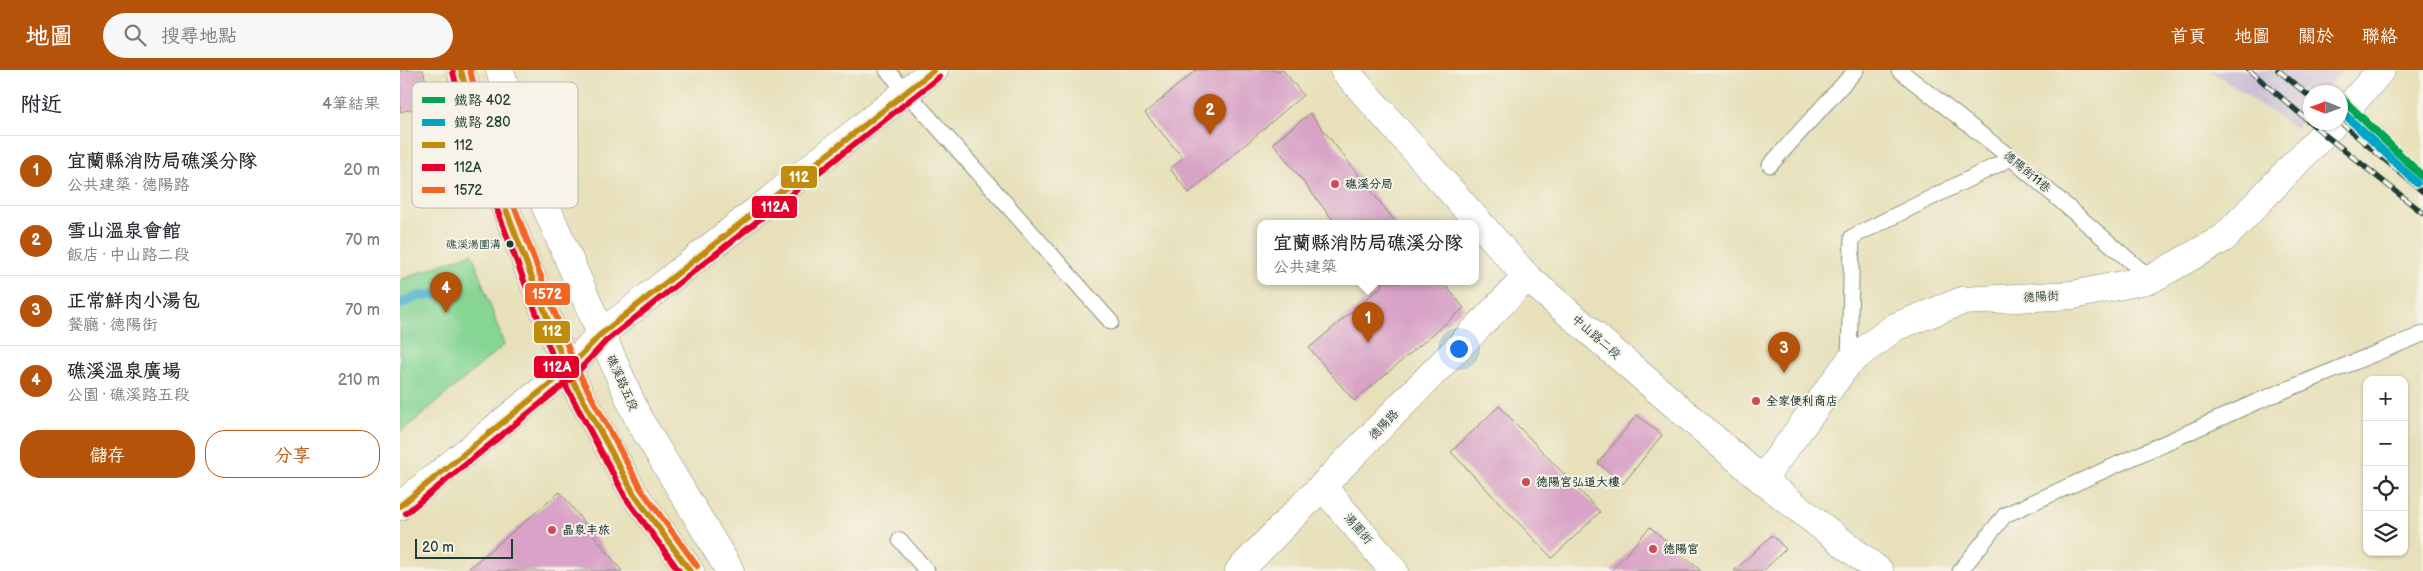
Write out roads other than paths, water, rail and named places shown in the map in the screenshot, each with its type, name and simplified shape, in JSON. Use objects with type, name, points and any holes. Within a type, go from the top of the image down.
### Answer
[{"type":"street","points":[[400,506],[567,370],[600,335],[934,70]]},
{"type":"street","name":"中山路二段","points":[[1344,70],[1477,220]]},
{"type":"street","points":[[2348,107],[2381,70]]},
{"type":"street","name":"德陽街","points":[[1762,480],[1849,362],[1895,327],[1962,301],[2073,295],[2151,279],[2224,238],[2327,130]]},
{"type":"street","points":[[505,208],[567,370],[634,494],[690,571]]},
{"type":"street","name":"礁溪路五段","points":[[546,208],[638,418],[730,571]]},
{"type":"street","name":"中山路二段","points":[[1479,223],[1527,277],[1762,480],[1879,571]]},
{"type":"street","name":"德陽路","points":[[1239,571],[1527,277]]},
{"type":"street","name":"湯圍街","points":[[1322,488],[1394,571]]},
{"type":"lane","points":[[887,70],[1111,322]]},
{"type":"lane","points":[[1770,165],[1856,70]]},
{"type":"lane","name":"德陽街11巷","points":[[1899,70],[2011,158],[2151,279]]},
{"type":"lane","points":[[1849,362],[1852,238],[2011,158]]},
{"type":"lane","points":[[1960,571],[2006,515],[2256,402],[2423,334]]},
{"type":"lane","points":[[900,540],[927,571]]},
{"type":"waterway","points":[[400,304],[419,296],[440,294]]},
{"type":"railway","points":[[2249,70],[2325,135],[2423,213]]},
{"type":"railway","points":[[2278,70],[2303,91]]},
{"type":"railway","points":[[2348,129],[2423,192]]},
{"type":"rail line","name":"402","points":[[2348,105],[2423,177]]},
{"type":"rail line","name":"280","points":[[2348,118],[2417,183]]},
{"type":"place","name":"雪山溫泉會館","points":[[1210,135]]},
{"type":"place","name":"礁溪分局","points":[[1335,184]]},
{"type":"place","name":"礁溪湯圍溝","points":[[510,244]]},
{"type":"place","name":"礁溪溫泉廣場","points":[[446,313]]},
{"type":"place","name":"宜蘭縣消防局礁溪分隊","points":[[1368,343]]},
{"type":"place","name":"正常鮮肉小湯包","points":[[1784,373]]},
{"type":"place","name":"全家便利商店","points":[[1756,401]]},
{"type":"place","name":"德陽宮弘道大樓","points":[[1526,482]]},
{"type":"place","name":"晶泉丰旅","points":[[552,530]]},
{"type":"place","name":"德陽宮","points":[[1653,549]]}]
